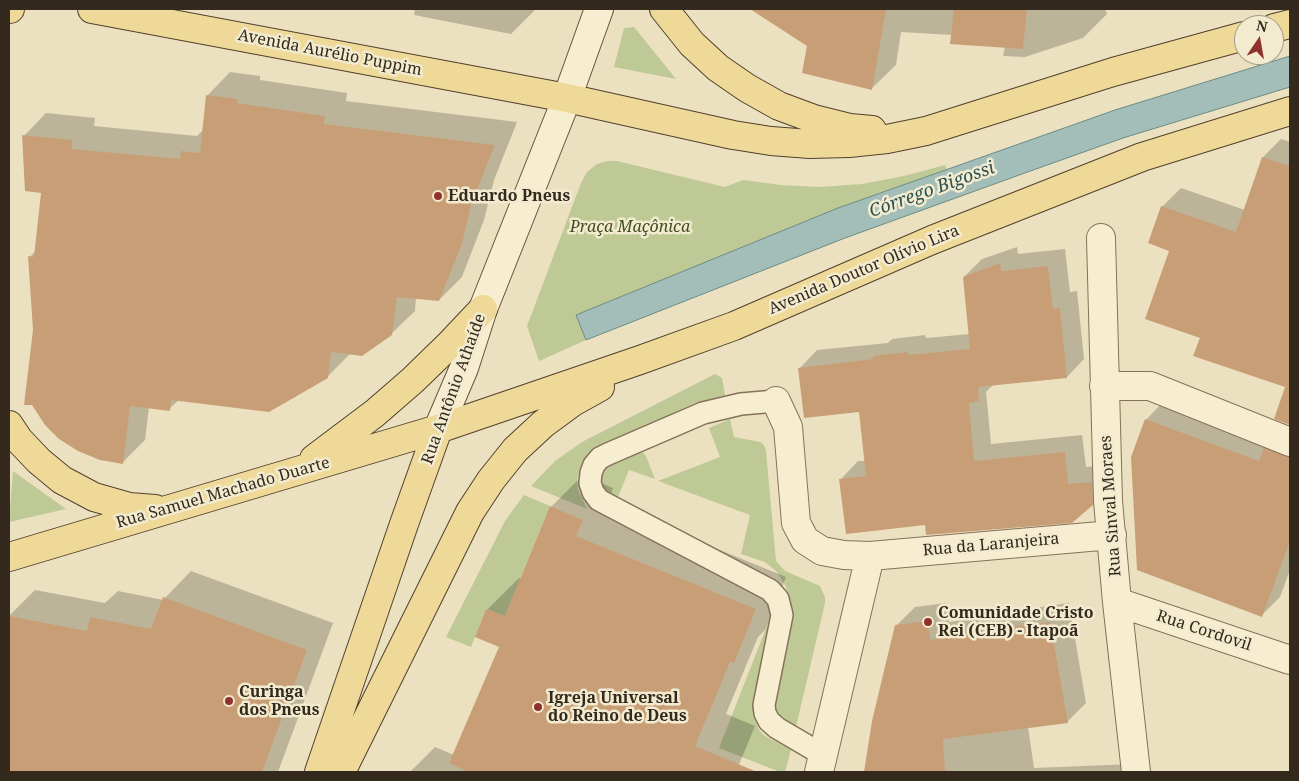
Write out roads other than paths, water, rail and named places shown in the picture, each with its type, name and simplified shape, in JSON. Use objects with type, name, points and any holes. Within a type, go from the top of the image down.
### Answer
[{"type":"main road","name":"Avenida Aurélio Puppim","points":[[92,9],[567,98]]},
{"type":"main road","points":[[664,9],[692,44],[718,68],[747,88],[779,106],[814,119],[850,128],[888,132],[926,131]]},
{"type":"main road","points":[[567,98],[733,135],[771,141],[810,144],[849,143],[888,139],[926,131],[1113,72],[1234,39]]},
{"type":"main road","name":"Avenida Doutor Olívio Lira","points":[[438,430],[734,326],[932,240],[1142,157],[1290,111]]},
{"type":"main road","points":[[294,472],[336,444],[407,386],[449,346],[483,309]]},
{"type":"main road","points":[[341,772],[470,512],[491,480],[515,450],[542,424],[640,360]]},
{"type":"main road","points":[[9,424],[19,440],[39,461],[62,480],[94,497],[129,507],[165,510]]},
{"type":"main road","name":"Rua Samuel Machado Duarte","points":[[9,557],[438,430]]},
{"type":"main road","name":"Rua Antônio Athaíde","points":[[319,772],[438,430]]},
{"type":"street","name":"Rua Antônio Athaíde","points":[[438,430],[464,368],[483,309],[567,98],[599,9]]},
{"type":"street","name":"Rua Sinval Moraes","points":[[1101,238],[1108,501],[1136,772]]},
{"type":"street","points":[[1104,386],[1150,386],[1290,442]]},
{"type":"street","name":"Rua da Laranjeira","points":[[776,401],[788,427],[796,524],[805,540],[822,551],[844,555],[870,556],[1112,535]]},
{"type":"street","points":[[821,764],[870,556]]},
{"type":"street","name":"Rua Cordovil","points":[[1117,602],[1289,656]]},
{"type":"lane","points":[[776,401],[741,404],[703,413],[608,454],[600,458],[594,465],[590,473],[590,483],[598,500],[770,590],[778,599],[782,615],[764,705],[765,713],[769,721],[776,728],[821,764]]},
{"type":"water","name":"Córrego Bigossi","points":[[1290,56],[1290,87],[1123,138],[1022,174],[845,238],[586,340],[576,315],[838,208],[1115,110],[1261,65],[1284,65],[1284,58]]},
{"type":"place","name":"Eduardo Pneus","points":[[438,196]]},
{"type":"place","name":"Comunidade Cristo Rei (CEB) - Itapoã","points":[[928,622]]},
{"type":"place","name":"Curinga dos Pneus","points":[[229,701]]},
{"type":"place","name":"Igreja Universal do Reino de Deus","points":[[538,707]]},
{"type":"park label","name":"Praça Maçônica","points":[[630,227]]}]
